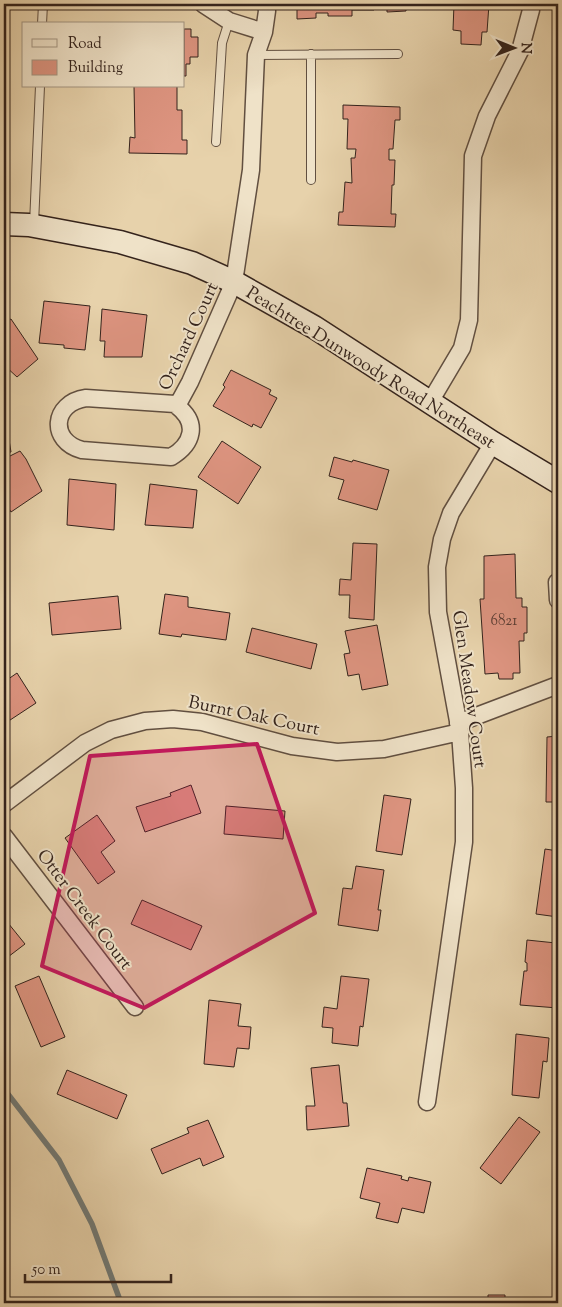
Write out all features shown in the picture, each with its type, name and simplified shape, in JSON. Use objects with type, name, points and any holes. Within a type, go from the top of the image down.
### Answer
[{"type":"street","points":[[203,4],[230,21],[264,32]]},
{"type":"street","name":"Orchard Court","points":[[177,406],[190,382],[234,282],[251,170],[256,55],[264,32],[266,4]]},
{"type":"street","points":[[430,402],[462,348],[469,320],[473,156],[487,116],[520,51],[532,4]]},
{"type":"street","name":"Peachtree Dunwoody Road Northeast","points":[[4,224],[34,226],[120,242],[192,263],[234,282],[314,327],[493,443],[558,482]]},
{"type":"street","name":"Orchard Court","points":[[86,398],[175,404],[177,406],[184,411],[189,421],[191,432],[188,443],[181,452],[172,457],[82,450],[73,447],[65,441],[60,432],[58,422],[61,412],[67,404],[86,398]]},
{"type":"street","name":"Glen Meadow Court","points":[[427,1102],[464,842],[464,788],[459,727],[438,612],[437,567],[442,539],[451,512],[493,443]]},
{"type":"street","points":[[557,582],[558,600]]},
{"type":"street","name":"Burnt Oak Court","points":[[4,804],[86,743],[111,730],[145,721],[173,719],[202,722],[292,746],[337,752],[384,749],[459,727],[558,685]]},
{"type":"street","name":"Otter Creek Court","points":[[4,836],[134,1007]]},
{"type":"lane","points":[[42,4],[42,22]]},
{"type":"lane","points":[[216,142],[222,43],[230,21]]},
{"type":"lane","points":[[311,54],[311,180]]},
{"type":"lane","points":[[256,55],[398,54]]},
{"type":"lane","points":[[34,226],[40,88]]},
{"type":"highlighted area","points":[[257,744],[315,913],[144,1008],[42,966],[90,756]]},
{"type":"building","points":[[406,4],[406,11],[387,12],[387,7],[374,7],[374,10],[352,10],[352,16],[328,16],[328,13],[316,13],[316,18],[297,19],[297,5]]},
{"type":"building","points":[[454,4],[489,4],[487,32],[482,32],[481,45],[461,44],[461,31],[453,30]]},
{"type":"building","points":[[185,29],[191,29],[191,37],[198,37],[198,57],[190,57],[190,64],[186,64],[186,76]]},
{"type":"building","points":[[134,88],[177,88],[177,110],[182,110],[182,140],[187,140],[187,154],[129,153],[130,137],[135,138]]},
{"type":"building","points":[[343,105],[400,107],[400,120],[395,120],[393,149],[389,149],[389,160],[395,160],[391,214],[396,214],[395,227],[338,225],[339,212],[343,212],[345,182],[352,183],[351,158],[355,158],[356,149],[347,149],[348,119],[343,119]]},
{"type":"building","points":[[44,301],[90,306],[85,350],[64,348],[64,345],[39,343]]},
{"type":"building","points":[[102,309],[147,315],[142,357],[104,357],[105,341],[100,341]]},
{"type":"building","points":[[11,319],[38,359],[17,377],[4,365],[4,322]]},
{"type":"building","points":[[231,370],[271,390],[269,394],[277,398],[261,428],[253,424],[252,427],[213,406],[225,387],[223,385]]},
{"type":"building","points":[[4,409],[11,452],[4,453]]},
{"type":"building","points":[[222,441],[261,467],[238,504],[198,477]]},
{"type":"building","points":[[20,451],[42,491],[11,512],[4,500],[4,459]]},
{"type":"building","points":[[334,457],[389,470],[377,510],[338,499],[344,480],[329,476]]},
{"type":"building","points":[[69,479],[116,484],[114,530],[67,525]]},
{"type":"building","points":[[150,484],[197,490],[193,528],[145,525]]},
{"type":"building","points":[[353,543],[377,544],[374,620],[349,618],[350,595],[339,595],[340,579],[351,580]]},
{"type":"building","points":[[515,554],[516,598],[522,598],[522,607],[527,607],[527,633],[524,633],[524,641],[519,641],[520,673],[513,673],[513,679],[499,679],[498,673],[485,674],[480,599],[484,599],[484,556]]},
{"type":"building","points":[[165,594],[188,597],[188,607],[230,613],[226,640],[182,634],[181,637],[159,634]]},
{"type":"building","points":[[118,596],[121,629],[52,635],[49,603]]},
{"type":"building","points":[[377,625],[388,685],[362,690],[359,674],[348,676],[344,654],[350,653],[345,631]]},
{"type":"building","points":[[252,628],[317,644],[311,669],[246,652]]},
{"type":"building","points":[[17,673],[36,703],[4,724],[4,682]]},
{"type":"building","points":[[558,736],[558,802],[546,802],[547,737]]},
{"type":"building","points":[[191,785],[201,813],[145,832],[136,807],[171,796],[170,793]]},
{"type":"building","points":[[384,795],[411,799],[402,855],[376,851]]},
{"type":"building","points":[[226,806],[285,811],[283,839],[224,834]]},
{"type":"building","points":[[97,815],[115,841],[101,852],[115,872],[98,884],[65,838]]},
{"type":"building","points":[[545,849],[558,851],[558,917],[536,914]]},
{"type":"building","points":[[356,866],[384,870],[378,910],[381,910],[378,931],[338,925],[343,888],[352,889]]},
{"type":"building","points":[[142,900],[202,926],[191,950],[131,924]]},
{"type":"building","points":[[4,918],[25,944],[4,960]]},
{"type":"building","points":[[527,940],[556,943],[553,979],[558,979],[558,1008],[520,1005],[524,971],[527,971],[527,963],[525,962]]},
{"type":"building","points":[[39,976],[65,1037],[41,1047],[15,986]]},
{"type":"building","points":[[341,976],[369,979],[363,1027],[360,1026],[358,1046],[332,1043],[333,1028],[322,1027],[324,1007],[337,1009]]},
{"type":"building","points":[[209,1000],[241,1004],[238,1026],[251,1027],[249,1049],[237,1048],[234,1067],[204,1064]]},
{"type":"building","points":[[516,1034],[549,1038],[547,1062],[543,1061],[539,1098],[512,1095]]},
{"type":"building","points":[[339,1065],[343,1103],[347,1103],[349,1126],[307,1130],[306,1106],[315,1106],[311,1068]]},
{"type":"building","points":[[67,1070],[127,1095],[117,1119],[57,1094]]},
{"type":"building","points":[[519,1117],[540,1132],[501,1184],[480,1168]]},
{"type":"building","points":[[208,1120],[224,1157],[203,1166],[200,1158],[162,1174],[151,1149],[189,1133],[187,1128]]},
{"type":"building","points":[[367,1168],[402,1176],[401,1179],[408,1181],[409,1177],[431,1182],[424,1213],[402,1208],[398,1223],[376,1218],[380,1203],[360,1198]]},
{"type":"building","points":[[488,1295],[505,1295],[505,1303],[488,1303]]},
{"type":"waterway","points":[[4,1089],[59,1160],[92,1224],[121,1303]]}]
